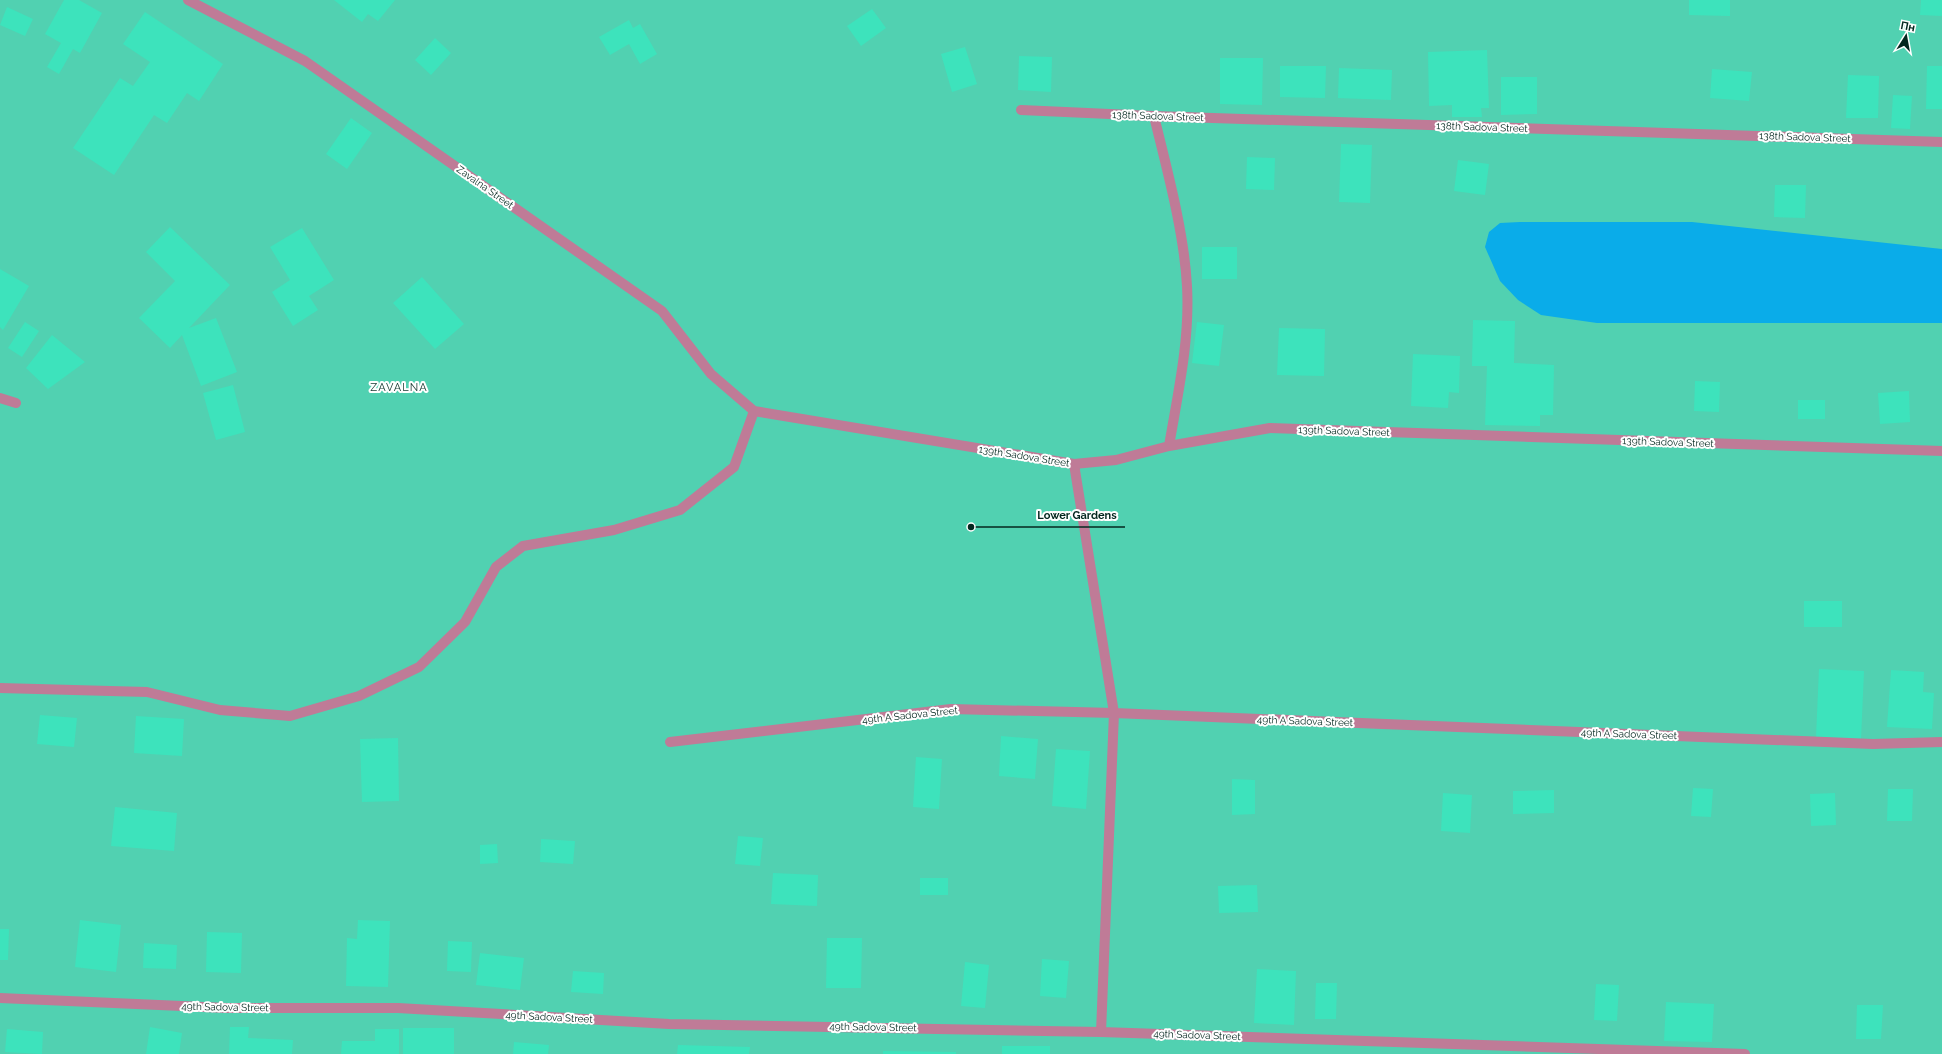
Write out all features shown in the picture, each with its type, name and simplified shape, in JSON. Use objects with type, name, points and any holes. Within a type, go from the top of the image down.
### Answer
[{"type":"street","name":"Zavalna Street","points":[[188,0],[305,61],[662,311],[711,374],[754,411]]},
{"type":"street","name":"138th Sadova Street","points":[[1021,110],[1154,116],[1942,142]]},
{"type":"street","points":[[1154,116],[1178,221],[1187,286],[1185,347],[1169,446]]},
{"type":"street","points":[[0,398],[16,403]]},
{"type":"street","name":"139th Sadova Street","points":[[754,411],[1074,464],[1116,460],[1169,446],[1270,428],[1942,451]]},
{"type":"street","points":[[0,688],[147,692],[220,710],[290,716],[359,696],[419,667],[466,622],[496,567],[523,546],[614,530],[680,510],[734,467],[754,411]]},
{"type":"street","points":[[1074,464],[1114,713],[1101,1032]]},
{"type":"street","name":"49th A Sadova Street","points":[[670,742],[951,709],[1114,713],[1873,744],[1942,742]]},
{"type":"street","name":"49th Sadova Street","points":[[0,998],[227,1008],[398,1008],[669,1024],[1101,1032],[1746,1054]]},
{"type":"green space","points":[[0,0],[1942,0],[1942,1054],[0,1054]]},
{"type":"water","points":[[1692,222],[1942,249],[1942,323],[1597,323],[1541,315],[1518,300],[1500,281],[1485,247],[1489,232],[1500,223]]},
{"type":"building","points":[[64,0],[79,0],[102,13],[80,53],[73,49],[59,74],[47,67],[61,43],[45,34]]},
{"type":"building","points":[[334,0],[395,0],[378,21],[368,14],[362,22]]},
{"type":"building","points":[[1689,0],[1730,0],[1730,16],[1689,15]]},
{"type":"building","points":[[1921,0],[1942,0],[1942,16],[1920,15]]},
{"type":"building","points":[[7,7],[33,19],[25,36],[0,25]]},
{"type":"building","points":[[872,9],[886,28],[861,46],[847,26]]},
{"type":"building","points":[[145,12],[223,64],[199,101],[187,93],[167,123],[154,115],[114,175],[73,148],[120,78],[133,86],[150,62],[123,44]]},
{"type":"building","points":[[629,20],[633,28],[640,24],[657,54],[640,64],[629,44],[610,55],[599,37]]},
{"type":"building","points":[[435,38],[451,53],[431,75],[415,60]]},
{"type":"building","points":[[965,47],[977,84],[952,92],[941,54]]},
{"type":"building","points":[[1487,50],[1489,108],[1481,108],[1482,117],[1452,117],[1452,105],[1429,106],[1428,52]]},
{"type":"building","points":[[1019,56],[1052,57],[1051,92],[1018,90]]},
{"type":"building","points":[[1220,58],[1263,58],[1262,105],[1220,104]]},
{"type":"building","points":[[1280,66],[1326,66],[1325,98],[1280,97]]},
{"type":"building","points":[[1927,66],[1942,66],[1942,109],[1926,109]]},
{"type":"building","points":[[1339,68],[1392,70],[1391,100],[1338,98]]},
{"type":"building","points":[[1712,69],[1752,72],[1749,101],[1710,98]]},
{"type":"building","points":[[1848,75],[1879,76],[1878,118],[1846,118]]},
{"type":"building","points":[[1501,77],[1537,77],[1537,114],[1501,115]]},
{"type":"building","points":[[1893,95],[1912,96],[1910,129],[1891,128]]},
{"type":"building","points":[[351,118],[372,133],[347,169],[326,154]]},
{"type":"building","points":[[1341,144],[1372,145],[1370,203],[1339,202]]},
{"type":"building","points":[[1247,157],[1275,158],[1274,190],[1246,189]]},
{"type":"building","points":[[1458,160],[1489,164],[1485,195],[1454,191]]},
{"type":"building","points":[[1775,185],[1806,185],[1805,218],[1774,217]]},
{"type":"building","points":[[170,227],[230,285],[189,328],[216,318],[237,372],[201,386],[182,335],[170,348],[139,318],[175,281],[146,252]]},
{"type":"building","points":[[302,228],[334,280],[309,296],[318,310],[293,326],[272,292],[290,280],[270,247]]},
{"type":"building","points":[[1202,247],[1237,247],[1237,279],[1202,279]]},
{"type":"building","points":[[0,269],[29,286],[3,330],[0,327]]},
{"type":"building","points":[[422,277],[464,324],[435,349],[393,303]]},
{"type":"building","points":[[1473,320],[1515,321],[1514,363],[1554,365],[1553,415],[1540,415],[1540,426],[1485,425],[1487,366],[1472,366]]},
{"type":"building","points":[[25,322],[39,331],[22,357],[8,348]]},
{"type":"building","points":[[1197,322],[1224,325],[1219,366],[1192,363]]},
{"type":"building","points":[[1279,328],[1325,329],[1324,376],[1277,375]]},
{"type":"building","points":[[52,335],[85,362],[48,389],[26,368]]},
{"type":"building","points":[[1413,354],[1460,356],[1459,393],[1449,392],[1448,408],[1411,406]]},
{"type":"building","points":[[1695,381],[1720,382],[1719,412],[1694,411]]},
{"type":"building","points":[[233,385],[245,432],[216,440],[203,393]]},
{"type":"building","points":[[1909,391],[1910,422],[1880,424],[1878,393]]},
{"type":"building","points":[[1798,400],[1825,400],[1825,419],[1798,419]]},
{"type":"building","points":[[1804,601],[1842,601],[1842,627],[1804,627]]},
{"type":"building","points":[[1819,669],[1864,671],[1861,739],[1816,737]]},
{"type":"building","points":[[1891,670],[1924,672],[1923,692],[1934,693],[1932,729],[1887,727]]},
{"type":"building","points":[[40,715],[77,718],[74,747],[37,744]]},
{"type":"building","points":[[136,716],[184,719],[182,756],[134,753]]},
{"type":"building","points":[[1001,736],[1038,739],[1035,779],[999,776]]},
{"type":"building","points":[[398,738],[399,801],[362,802],[360,739]]},
{"type":"building","points":[[1056,749],[1090,751],[1086,809],[1052,806]]},
{"type":"building","points":[[916,757],[942,759],[939,809],[913,807]]},
{"type":"building","points":[[1232,779],[1255,780],[1255,814],[1232,815]]},
{"type":"building","points":[[1693,788],[1713,789],[1711,817],[1691,816]]},
{"type":"building","points":[[1888,789],[1913,789],[1912,821],[1887,821]]},
{"type":"building","points":[[1554,790],[1554,813],[1513,814],[1513,791]]},
{"type":"building","points":[[1443,793],[1472,795],[1470,833],[1441,831]]},
{"type":"building","points":[[1835,793],[1836,825],[1811,826],[1810,794]]},
{"type":"building","points":[[115,807],[177,813],[174,851],[111,846]]},
{"type":"building","points":[[738,836],[763,838],[760,866],[735,864]]},
{"type":"building","points":[[541,839],[575,841],[573,864],[540,862]]},
{"type":"building","points":[[497,844],[498,863],[480,864],[480,845]]},
{"type":"building","points":[[773,873],[818,875],[817,906],[771,904]]},
{"type":"building","points":[[920,878],[948,878],[948,895],[920,895]]},
{"type":"building","points":[[1257,885],[1258,912],[1219,913],[1218,886]]},
{"type":"building","points":[[80,920],[121,925],[116,972],[75,967]]},
{"type":"building","points":[[358,920],[390,921],[388,987],[346,986],[347,938],[357,939]]},
{"type":"building","points":[[0,929],[9,929],[8,960],[0,960]]},
{"type":"building","points":[[207,932],[242,933],[241,973],[206,972]]},
{"type":"building","points":[[827,938],[862,938],[861,988],[826,988]]},
{"type":"building","points":[[448,941],[472,942],[471,972],[447,971]]},
{"type":"building","points":[[144,943],[177,945],[176,969],[143,968]]},
{"type":"building","points":[[480,953],[524,958],[520,990],[476,985]]},
{"type":"building","points":[[1042,959],[1069,961],[1066,998],[1040,996]]},
{"type":"building","points":[[965,962],[989,965],[985,1008],[961,1006]]},
{"type":"building","points":[[1257,969],[1296,971],[1294,1025],[1254,1023]]},
{"type":"building","points":[[573,971],[604,973],[603,994],[571,992]]},
{"type":"building","points":[[1316,983],[1337,983],[1336,1019],[1315,1019]]},
{"type":"building","points":[[1596,984],[1619,985],[1617,1021],[1594,1020]]},
{"type":"building","points":[[1666,1002],[1714,1004],[1712,1042],[1664,1041]]},
{"type":"building","points":[[1857,1005],[1883,1005],[1881,1039],[1856,1039]]},
{"type":"building","points":[[150,1027],[182,1033],[179,1054],[146,1054]]},
{"type":"building","points":[[230,1027],[249,1027],[248,1038],[293,1040],[292,1054],[229,1054]]},
{"type":"building","points":[[403,1028],[454,1028],[454,1054],[403,1054]]},
{"type":"building","points":[[7,1029],[43,1032],[42,1054],[5,1052]]},
{"type":"building","points":[[375,1029],[399,1029],[399,1054],[341,1054],[342,1041],[375,1041]]},
{"type":"building","points":[[514,1042],[549,1045],[548,1054],[513,1054]]},
{"type":"building","points":[[678,1045],[750,1047],[749,1054],[677,1054]]},
{"type":"building","points":[[1002,1046],[1050,1046],[1050,1054],[1002,1054]]},
{"type":"building","points":[[883,1051],[956,1052],[956,1054],[883,1054]]},
{"type":"place","name":"Lower Gardens","points":[[971,527]]},
{"type":"district","name":"ZAVALNA","points":[[399,387]]}]
